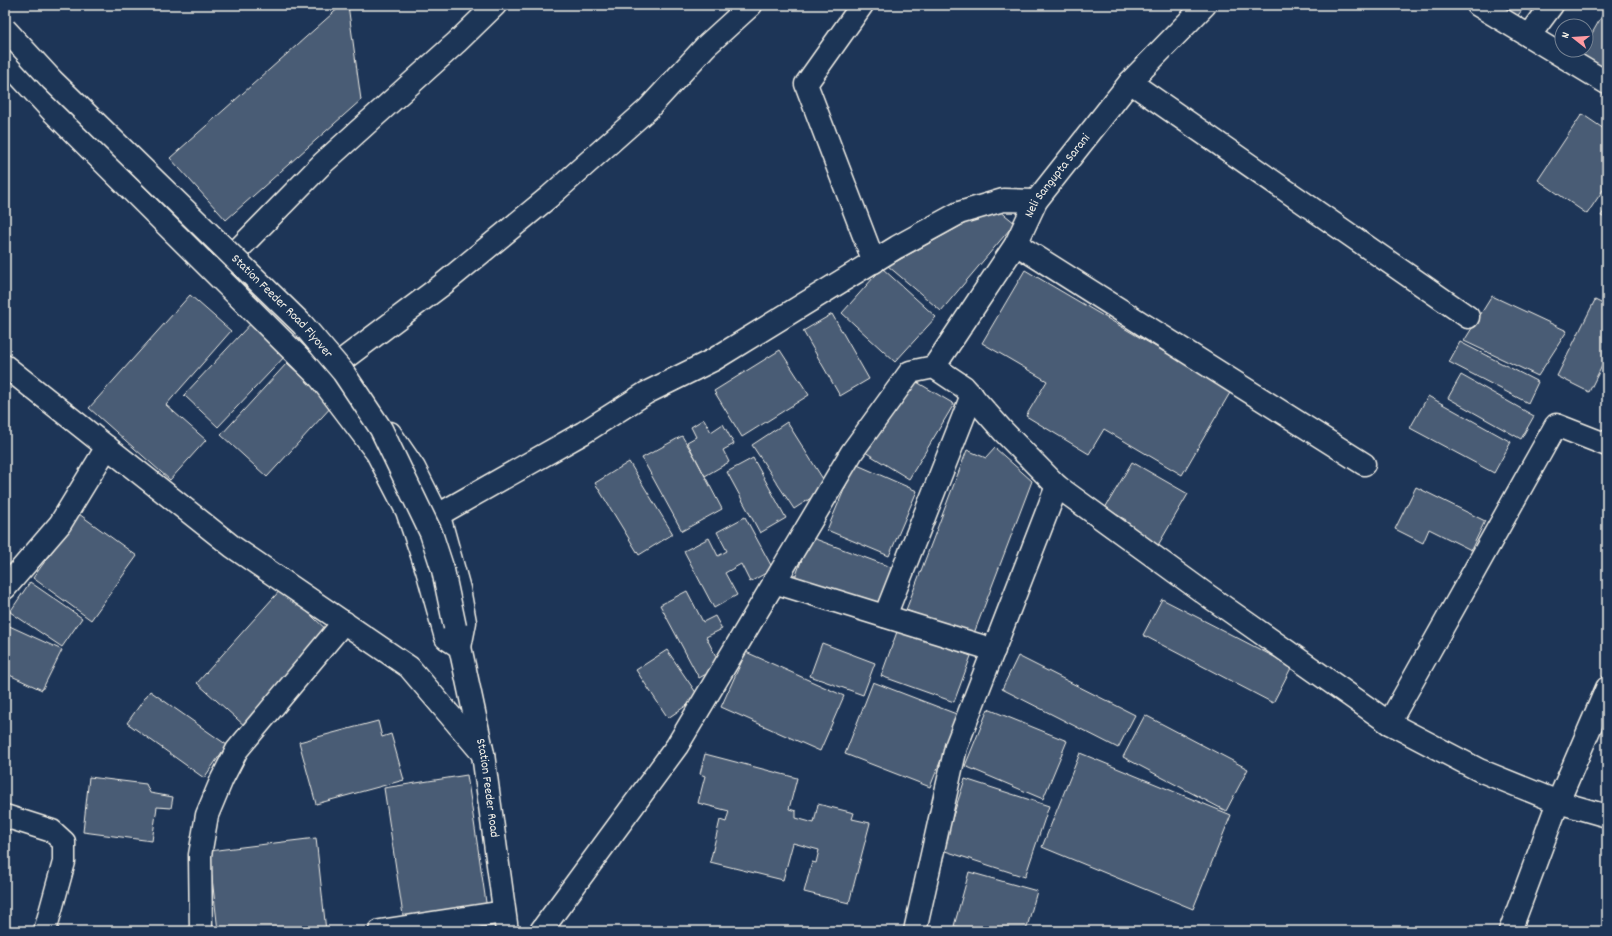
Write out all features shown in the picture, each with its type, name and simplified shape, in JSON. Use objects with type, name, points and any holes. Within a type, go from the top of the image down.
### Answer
[{"type":"street","points":[[216,272],[323,163],[458,42],[495,5]]},
{"type":"street","points":[[321,379],[341,361],[442,285],[549,197],[648,108],[706,46],[751,5]]},
{"type":"street","points":[[862,5],[806,84],[874,262]]},
{"type":"street","name":"Neli Sangupta Sarani","points":[[934,367],[1016,244],[1036,201],[1130,82],[1206,5]]},
{"type":"street","points":[[1478,5],[1607,83]]},
{"type":"street","points":[[1529,36],[1552,5]]},
{"type":"street","points":[[5,19],[310,327],[341,361],[414,468],[438,515],[459,589],[465,622],[458,637],[446,638],[427,570],[406,511],[377,453],[321,379],[216,272],[71,129],[5,60]]},
{"type":"street","name":"Station Feeder Road Flyover","points":[[5,29],[52,80],[303,325],[343,372],[381,428],[432,533],[443,570],[458,637]]},
{"type":"street","points":[[1130,82],[1468,317]]},
{"type":"street","points":[[438,515],[583,433],[646,393],[713,360],[874,262],[959,213],[1003,200],[1036,201]]},
{"type":"street","points":[[1016,244],[1364,464]]},
{"type":"street","points":[[5,366],[233,547],[409,667],[483,754]]},
{"type":"street","points":[[541,931],[677,746],[852,452],[910,372],[934,367],[964,387],[1003,431],[1057,486],[1207,595],[1389,723],[1478,770],[1558,802],[1607,816]]},
{"type":"street","points":[[885,616],[972,395]]},
{"type":"street","points":[[1389,723],[1556,425],[1607,445]]},
{"type":"street","points":[[5,588],[60,524],[107,447]]},
{"type":"street","points":[[915,931],[956,747],[1057,486]]},
{"type":"street","points":[[774,582],[994,650]]},
{"type":"street","points":[[201,931],[200,855],[207,815],[222,779],[237,750],[344,622]]},
{"type":"street","name":"Station Feeder Road","points":[[458,637],[483,754],[505,921]]},
{"type":"street","points":[[1510,931],[1558,802],[1607,688]]},
{"type":"street","points":[[5,816],[52,831],[64,842],[64,862],[45,931]]},
{"type":"street","points":[[380,931],[505,921]]},
{"type":"building","points":[[342,5],[348,5],[361,100],[226,220],[170,158]]},
{"type":"building","points":[[1493,5],[1545,5],[1537,16],[1524,7],[1514,21]]},
{"type":"building","points":[[1607,7],[1607,71],[1584,58],[1594,58],[1594,30]]},
{"type":"building","points":[[1582,114],[1607,131],[1607,184],[1587,214],[1538,180]]},
{"type":"building","points":[[1607,206],[1607,219],[1601,216]]},
{"type":"building","points":[[995,207],[1015,223],[941,311],[888,266]]},
{"type":"building","points":[[882,268],[936,317],[895,362],[842,313]]},
{"type":"building","points":[[1025,270],[1231,391],[1182,475],[1104,429],[1089,454],[1026,416],[1047,381],[982,343]]},
{"type":"building","points":[[190,295],[231,331],[166,405],[206,440],[170,480],[89,408]]},
{"type":"building","points":[[1492,296],[1567,331],[1538,376],[1464,341]]},
{"type":"building","points":[[1595,300],[1607,306],[1607,356],[1589,392],[1557,376]]},
{"type":"building","points":[[832,314],[869,379],[840,396],[803,331]]},
{"type":"building","points":[[254,320],[288,353],[218,427],[184,395]]},
{"type":"building","points":[[1460,342],[1538,382],[1528,403],[1449,362]]},
{"type":"building","points":[[780,350],[809,395],[742,437],[714,391]]},
{"type":"building","points":[[287,363],[333,405],[267,477],[221,435]]},
{"type":"building","points":[[1461,375],[1534,416],[1521,439],[1448,398]]},
{"type":"building","points":[[910,378],[954,404],[909,479],[865,452]]},
{"type":"building","points":[[1428,396],[1511,442],[1494,473],[1410,428]]},
{"type":"building","points":[[704,419],[711,432],[723,424],[734,444],[723,450],[729,462],[705,476],[687,442],[696,437],[691,427]]},
{"type":"building","points":[[787,422],[828,487],[794,509],[752,445]]},
{"type":"building","points":[[682,436],[696,459],[722,509],[682,531],[642,458]]},
{"type":"building","points":[[995,448],[1032,481],[973,636],[906,610],[967,450],[986,458]]},
{"type":"building","points":[[753,458],[786,518],[760,533],[727,472]]},
{"type":"building","points":[[629,462],[673,534],[639,555],[595,483]]},
{"type":"building","points":[[1132,462],[1188,494],[1157,547],[1122,527],[1126,520],[1105,508]]},
{"type":"building","points":[[855,464],[917,491],[889,556],[827,530]]},
{"type":"building","points":[[1416,487],[1485,521],[1471,550],[1429,529],[1423,543],[1395,529]]},
{"type":"building","points":[[79,514],[137,556],[91,620],[33,578]]},
{"type":"building","points":[[745,517],[773,569],[750,582],[741,564],[725,573],[737,595],[714,608],[684,551],[709,538],[718,556],[727,551],[717,532]]},
{"type":"building","points":[[810,537],[893,568],[878,609],[795,578]]},
{"type":"building","points":[[30,582],[82,618],[62,647],[10,612]]},
{"type":"building","points":[[282,588],[330,633],[246,727],[197,683]]},
{"type":"building","points":[[687,591],[703,622],[715,616],[722,629],[706,637],[721,666],[699,678],[660,605]]},
{"type":"building","points":[[1162,599],[1292,666],[1273,703],[1143,635]]},
{"type":"building","points":[[5,624],[62,650],[42,690],[5,673]]},
{"type":"building","points":[[898,629],[971,656],[954,702],[881,676]]},
{"type":"building","points":[[822,643],[875,663],[863,695],[810,676]]},
{"type":"building","points":[[667,650],[699,697],[668,718],[636,670]]},
{"type":"building","points":[[746,652],[844,696],[820,751],[721,707]]},
{"type":"building","points":[[1018,656],[1135,715],[1118,748],[1002,689]]},
{"type":"building","points":[[873,682],[959,715],[930,787],[845,754]]},
{"type":"building","points":[[150,691],[227,745],[204,778],[127,723]]},
{"type":"building","points":[[988,709],[1067,741],[1043,799],[965,766]]},
{"type":"building","points":[[1145,715],[1248,769],[1226,811],[1123,757]]},
{"type":"building","points":[[378,721],[382,737],[391,734],[404,780],[316,804],[299,742]]},
{"type":"building","points":[[1080,753],[1231,815],[1193,909],[1042,847]]},
{"type":"building","points":[[705,754],[797,778],[789,809],[796,811],[796,818],[814,823],[818,804],[854,813],[852,819],[870,823],[849,903],[804,892],[812,862],[816,863],[819,850],[793,843],[783,880],[710,862],[720,820],[726,822],[729,811],[698,803],[705,776],[700,774]]},
{"type":"building","points":[[467,775],[487,909],[404,922],[384,788]]},
{"type":"building","points":[[89,777],[146,784],[150,793],[173,797],[171,808],[157,807],[152,841],[83,832]]},
{"type":"building","points":[[965,779],[1049,806],[1025,877],[942,850]]},
{"type":"building","points":[[316,838],[326,931],[218,931],[209,851]]},
{"type":"building","points":[[969,872],[1037,891],[1026,931],[973,931],[954,926]]}]
